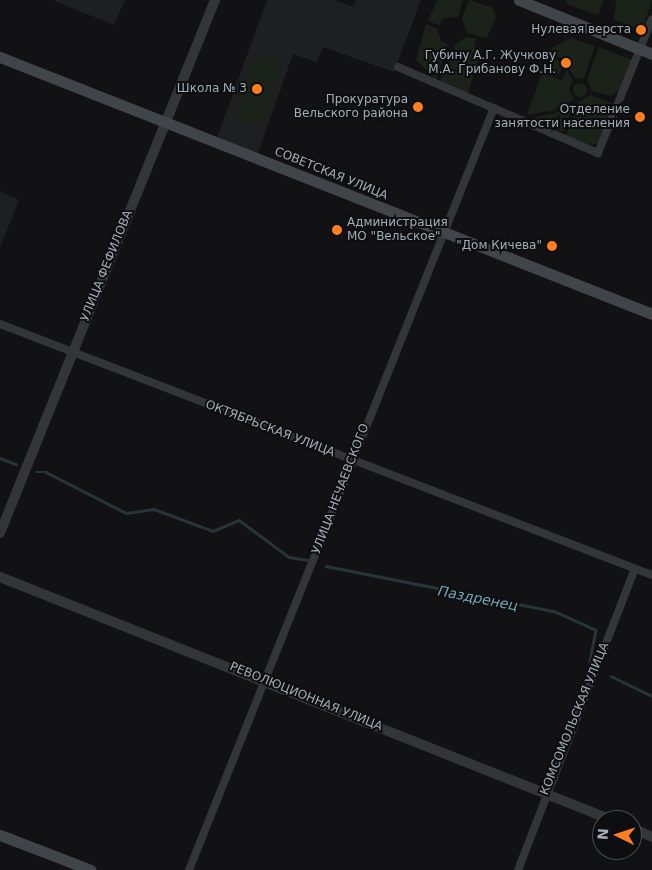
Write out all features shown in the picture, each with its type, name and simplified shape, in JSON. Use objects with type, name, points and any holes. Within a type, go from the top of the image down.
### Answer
[{"type":"main road","points":[[519,0],[652,54]]},
{"type":"main road","name":"СОВЕТСКАЯ УЛИЦА","points":[[0,58],[441,233],[652,314]]},
{"type":"main road","points":[[0,835],[91,870]]},
{"type":"street","name":"УЛИЦА ФЕФИЛОВА","points":[[0,533],[215,0]]},
{"type":"street","points":[[398,67],[598,152],[652,19]]},
{"type":"street","name":"УЛИЦА НЕЧАЕВСКОГО","points":[[189,870],[353,461],[441,233],[494,108]]},
{"type":"street","name":"ОКТЯБРЬСКАЯ УЛИЦА","points":[[0,324],[652,575]]},
{"type":"street","name":"КОМСОМОЛЬСКАЯ УЛИЦА","points":[[518,870],[546,792],[635,569]]},
{"type":"street","name":"РЕВОЛЮЦИОННАЯ УЛИЦА","points":[[0,577],[592,812]]},
{"type":"shaded area","points":[[52,0],[125,0],[114,25]]},
{"type":"shaded area","name":"Школа № 3","points":[[267,0],[335,0],[353,7],[356,0],[421,0],[394,72],[323,47],[317,62],[293,54],[258,153],[217,137]]},
{"type":"shaded area","points":[[437,0],[463,0],[458,17],[444,18],[438,25],[428,21]]},
{"type":"shaded area","points":[[469,0],[493,8],[496,17],[487,38],[467,33],[462,19]]},
{"type":"shaded area","points":[[567,0],[603,0],[598,15],[566,4]]},
{"type":"shaded area","points":[[616,0],[652,0],[642,30],[614,20]]},
{"type":"shaded area","points":[[426,24],[437,29],[441,41],[448,45],[436,80],[416,60]]},
{"type":"shaded area","points":[[466,37],[476,38],[474,46],[481,49],[468,93],[440,81],[453,46]]},
{"type":"shaded area","points":[[571,38],[595,46],[584,78],[576,79],[568,68],[571,61],[550,55],[553,47]]},
{"type":"shaded area","points":[[599,47],[632,60],[621,89],[611,96],[592,91],[587,79]]},
{"type":"shaded area","points":[[262,55],[278,61],[281,71],[263,122],[253,126],[239,119],[235,111],[253,60]]},
{"type":"shaded area","points":[[551,59],[557,59],[562,64],[560,73],[551,75],[546,70],[546,64]]},
{"type":"shaded area","points":[[566,70],[573,80],[569,89],[574,99],[554,110],[527,115],[542,73],[562,80]]},
{"type":"shaded area","points":[[577,83],[583,83],[587,90],[583,97],[577,97],[573,93],[573,87]]},
{"type":"shaded area","points":[[591,95],[614,104],[598,144],[588,145],[566,135],[579,101]]},
{"type":"shaded area","points":[[574,105],[563,132],[528,119],[555,113]]},
{"type":"shaded area","points":[[0,191],[19,200],[0,248]]},
{"type":"waterway","name":"Паздренец","points":[[0,458],[16,464]]},
{"type":"waterway","name":"Паздренец","points":[[36,472],[46,472],[126,513],[154,509],[213,531],[239,520],[289,557],[307,560]]},
{"type":"waterway","name":"Паздренец","points":[[326,566],[554,611],[596,630],[590,662]]},
{"type":"waterway","name":"Паздренец","points":[[611,676],[652,696]]},
{"type":"place","name":"Нулевая верста","points":[[641,30]]},
{"type":"place","name":"Губину А.Г. Жучкову М.А. Грибанову Ф.Н.","points":[[566,63]]},
{"type":"place","name":"Школа № 3","points":[[257,89]]},
{"type":"place","name":"Прокуратура Вельского района","points":[[418,107]]},
{"type":"place","name":"Отделение занятости населения","points":[[640,117]]},
{"type":"place","name":"Администрация МО \"Вельское\"","points":[[337,230]]},
{"type":"place","name":"\"Дом Кичева\"","points":[[552,246]]}]
